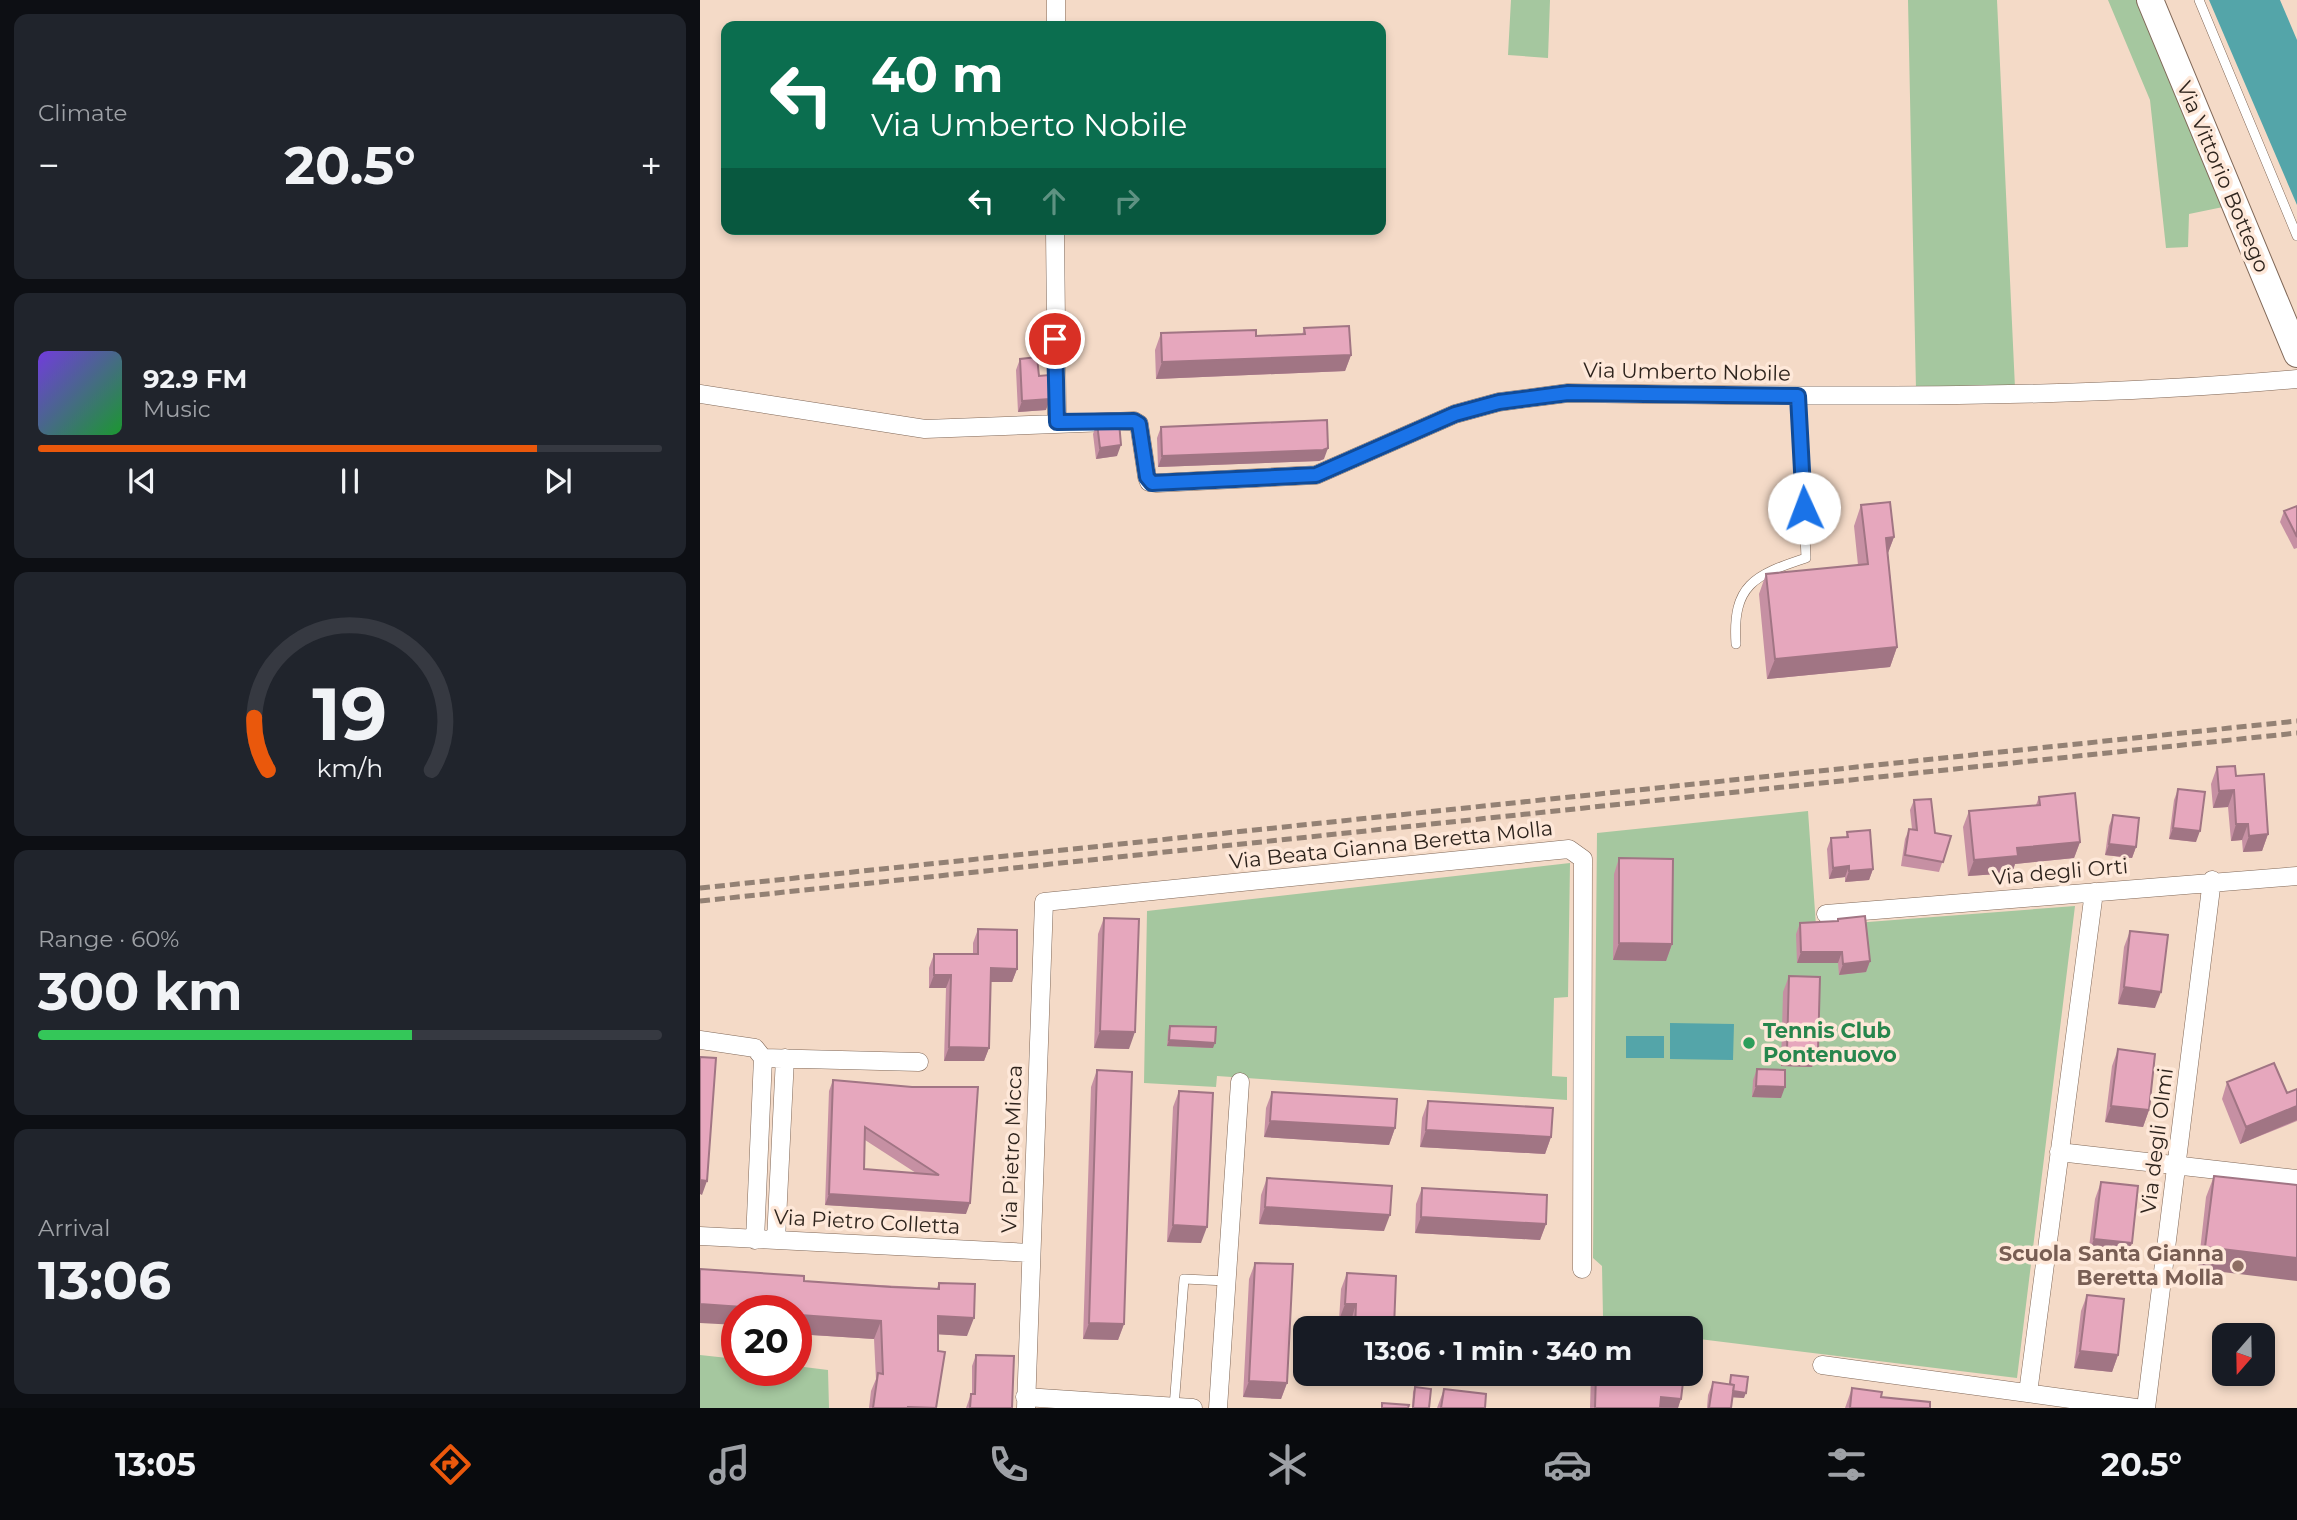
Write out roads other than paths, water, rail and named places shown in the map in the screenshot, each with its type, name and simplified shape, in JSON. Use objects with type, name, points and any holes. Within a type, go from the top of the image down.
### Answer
[{"type":"street","points":[[1056,0],[1056,21]]},
{"type":"street","name":"Via Vittorio Bottego","points":[[2150,0],[2297,354]]},
{"type":"street","points":[[700,394],[925,429],[1057,422],[1055,235]]},
{"type":"street","name":"Via Umberto Nobile","points":[[1057,422],[1134,421],[1139,424],[1147,477],[1149,482],[1157,483],[1316,475],[1455,414],[1534,396],[1568,393],[2072,395],[2297,379]]},
{"type":"street","name":"Via Beata Gianna Beretta Molla","points":[[1044,902],[1569,849],[1583,859],[1582,1269]]},
{"type":"street","name":"Via degli Orti","points":[[1826,914],[2212,880],[2297,876]]},
{"type":"street","name":"Via degli Olmi","points":[[2146,1408],[2212,880]]},
{"type":"street","points":[[2028,1393],[2094,892]]},
{"type":"street","name":"Via Pietro Micca","points":[[1044,902],[1026,1402],[1193,1408]]},
{"type":"street","points":[[700,1041],[755,1048],[763,1058],[755,1240]]},
{"type":"street","points":[[763,1058],[919,1062]]},
{"type":"street","points":[[776,1240],[785,1058]]},
{"type":"street","points":[[1218,1408],[1229,1282],[1240,1082]]},
{"type":"street","points":[[2059,1152],[2297,1179]]},
{"type":"street","name":"Via Pietro Colletta","points":[[700,1236],[1031,1253]]},
{"type":"street","points":[[1822,1365],[2136,1408]]},
{"type":"lane","points":[[2199,0],[2297,236]]},
{"type":"lane","points":[[1736,644],[1735,618],[1744,590],[1774,569],[1806,558],[1798,396]]},
{"type":"lane","points":[[1174,1407],[1184,1279],[1229,1282]]},
{"type":"water","points":[[2209,0],[2280,0],[2297,40],[2297,205]]},
{"type":"water","points":[[1670,1023],[1734,1024],[1733,1060],[1670,1059]]},
{"type":"water","points":[[1626,1036],[1664,1036],[1664,1058],[1626,1058]]},
{"type":"railway","points":[[700,888],[2297,721]]},
{"type":"railway","points":[[700,901],[2297,733]]},
{"type":"place","name":"Tennis Club Pontenuovo","points":[[1749,1043]]},
{"type":"place","name":"Scuola Santa Gianna Beretta Molla","points":[[2238,1266]]}]
